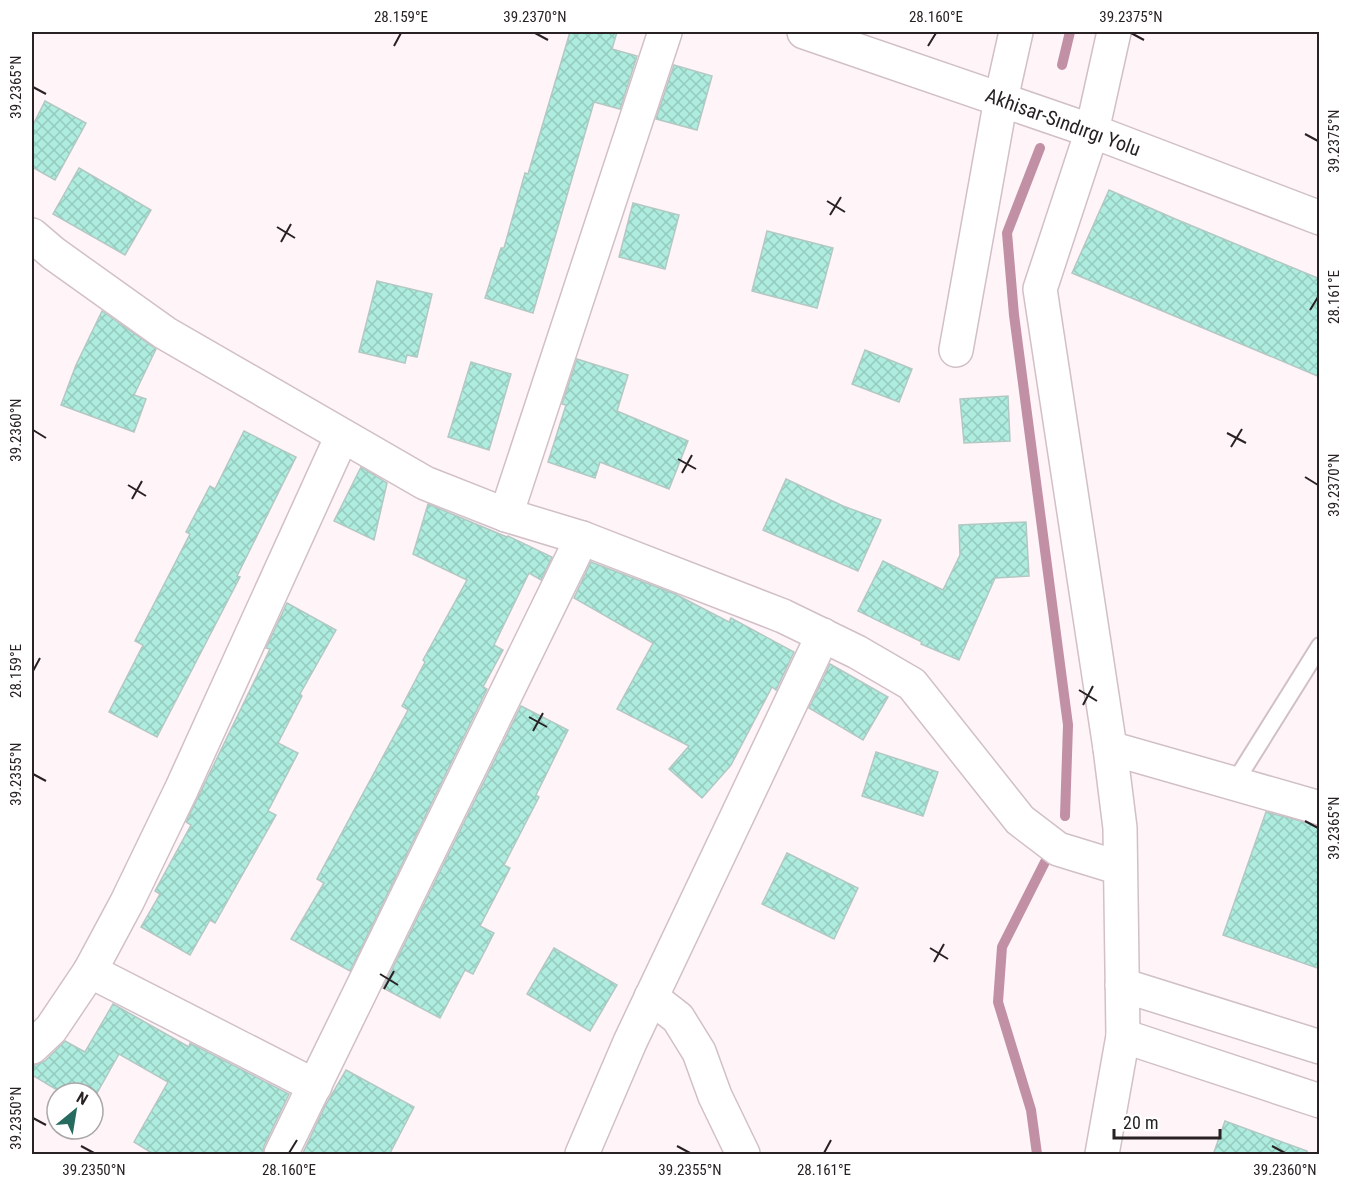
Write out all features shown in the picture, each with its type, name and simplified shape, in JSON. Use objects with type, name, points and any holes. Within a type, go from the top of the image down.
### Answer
[{"type":"street","points":[[506,515],[665,32]]},
{"type":"street","name":"Akhisar-Sındırgı Yolu","points":[[804,32],[1092,131],[1320,218]]},
{"type":"street","points":[[956,350],[1001,99],[1016,32]]},
{"type":"street","points":[[1102,1155],[1123,1036],[1120,828],[1110,748],[1040,289],[1092,131],[1114,32]]},
{"type":"street","points":[[32,235],[53,253],[165,333],[425,483],[506,515],[582,538],[783,616],[857,652],[912,684],[1020,820],[1058,849],[1120,868]]},
{"type":"street","points":[[32,1047],[51,1029],[90,971],[127,902],[182,788],[342,436]]},
{"type":"street","points":[[281,1155],[582,538]]},
{"type":"street","points":[[582,1155],[604,1099],[651,997],[823,635]]},
{"type":"street","points":[[1110,748],[1236,782],[1320,808]]},
{"type":"street","points":[[90,971],[315,1086]]},
{"type":"street","points":[[1122,985],[1320,1047]]},
{"type":"street","points":[[651,997],[678,1018],[699,1052],[715,1096],[743,1155]]},
{"type":"street","points":[[1123,1036],[1320,1101]]},
{"type":"lane","points":[[1236,782],[1320,646]]},
{"type":"building","points":[[570,32],[617,32],[612,49],[637,56],[620,109],[594,102],[533,313],[485,298],[501,248],[504,248],[525,173],[528,174]]},
{"type":"building","points":[[674,65],[712,76],[697,130],[656,119]]},
{"type":"building","points":[[45,101],[86,123],[55,180],[32,167],[32,127]]},
{"type":"building","points":[[79,168],[151,210],[125,255],[53,214]]},
{"type":"building","points":[[1109,190],[1320,279],[1320,377],[1072,273]]},
{"type":"building","points":[[633,203],[679,215],[665,269],[619,257]]},
{"type":"building","points":[[767,231],[833,248],[817,308],[752,291]]},
{"type":"building","points":[[377,281],[432,294],[417,357],[407,355],[405,363],[359,352]]},
{"type":"building","points":[[102,311],[156,349],[134,395],[146,399],[134,432],[61,405],[76,365]]},
{"type":"building","points":[[865,350],[912,369],[899,402],[852,384]]},
{"type":"building","points":[[577,359],[628,375],[617,411],[688,441],[669,489],[600,462],[595,478],[548,462],[566,405],[562,404]]},
{"type":"building","points":[[471,362],[511,374],[489,450],[448,437]]},
{"type":"building","points":[[1008,396],[1010,441],[964,443],[960,399]]},
{"type":"building","points":[[244,431],[296,457],[237,576],[240,577],[157,737],[109,712],[143,645],[135,641],[190,534],[186,532],[210,486],[215,489]]},
{"type":"building","points":[[361,467],[387,483],[374,540],[334,521]]},
{"type":"building","points":[[786,479],[843,506],[881,520],[858,571],[763,530]]},
{"type":"building","points":[[428,504],[508,536],[552,557],[541,580],[529,573],[494,645],[503,650],[483,687],[487,689],[350,971],[291,939],[324,883],[317,879],[408,710],[402,706],[425,662],[423,660],[467,580],[413,554]]},
{"type":"building","points":[[1026,522],[1029,576],[995,578],[959,660],[921,644],[922,642],[858,611],[883,561],[943,590],[960,555],[959,525]]},
{"type":"building","points":[[591,562],[675,594],[729,622],[731,618],[794,652],[776,690],[772,687],[731,765],[702,798],[669,769],[689,746],[617,709],[653,643],[574,598]]},
{"type":"building","points":[[287,603],[336,630],[300,694],[302,696],[278,743],[298,753],[268,811],[276,815],[215,923],[210,920],[190,955],[141,927],[160,894],[155,891],[191,825],[186,822],[270,649],[266,648]]},
{"type":"building","points":[[830,664],[888,697],[863,740],[809,708]]},
{"type":"building","points":[[521,706],[568,730],[536,795],[539,797],[504,865],[510,868],[480,926],[494,933],[473,974],[465,970],[440,1018],[383,988]]},
{"type":"building","points":[[876,752],[938,772],[923,816],[862,796]]},
{"type":"building","points":[[1266,812],[1320,826],[1320,969],[1223,935]]},
{"type":"building","points":[[787,853],[858,888],[834,939],[762,904]]},
{"type":"building","points":[[554,948],[617,985],[590,1031],[527,994]]},
{"type":"building","points":[[113,1004],[189,1047],[190,1043],[289,1094],[264,1146],[262,1155],[155,1155],[134,1142],[168,1082],[119,1054],[104,1081],[45,1083],[32,1075],[34,1065],[45,1061],[65,1041],[85,1052]]},
{"type":"building","points":[[346,1070],[414,1107],[389,1155],[302,1155],[325,1106]]},
{"type":"building","points":[[1225,1121],[1307,1151],[1307,1155],[1213,1155]]},
{"type":"waterway","points":[[1062,65],[1070,32]]},
{"type":"waterway","points":[[1040,148],[1007,233],[1014,315],[1068,725],[1065,816]]},
{"type":"waterway","points":[[1037,1154],[1031,1110],[998,1002],[1002,947],[1048,856]]}]
